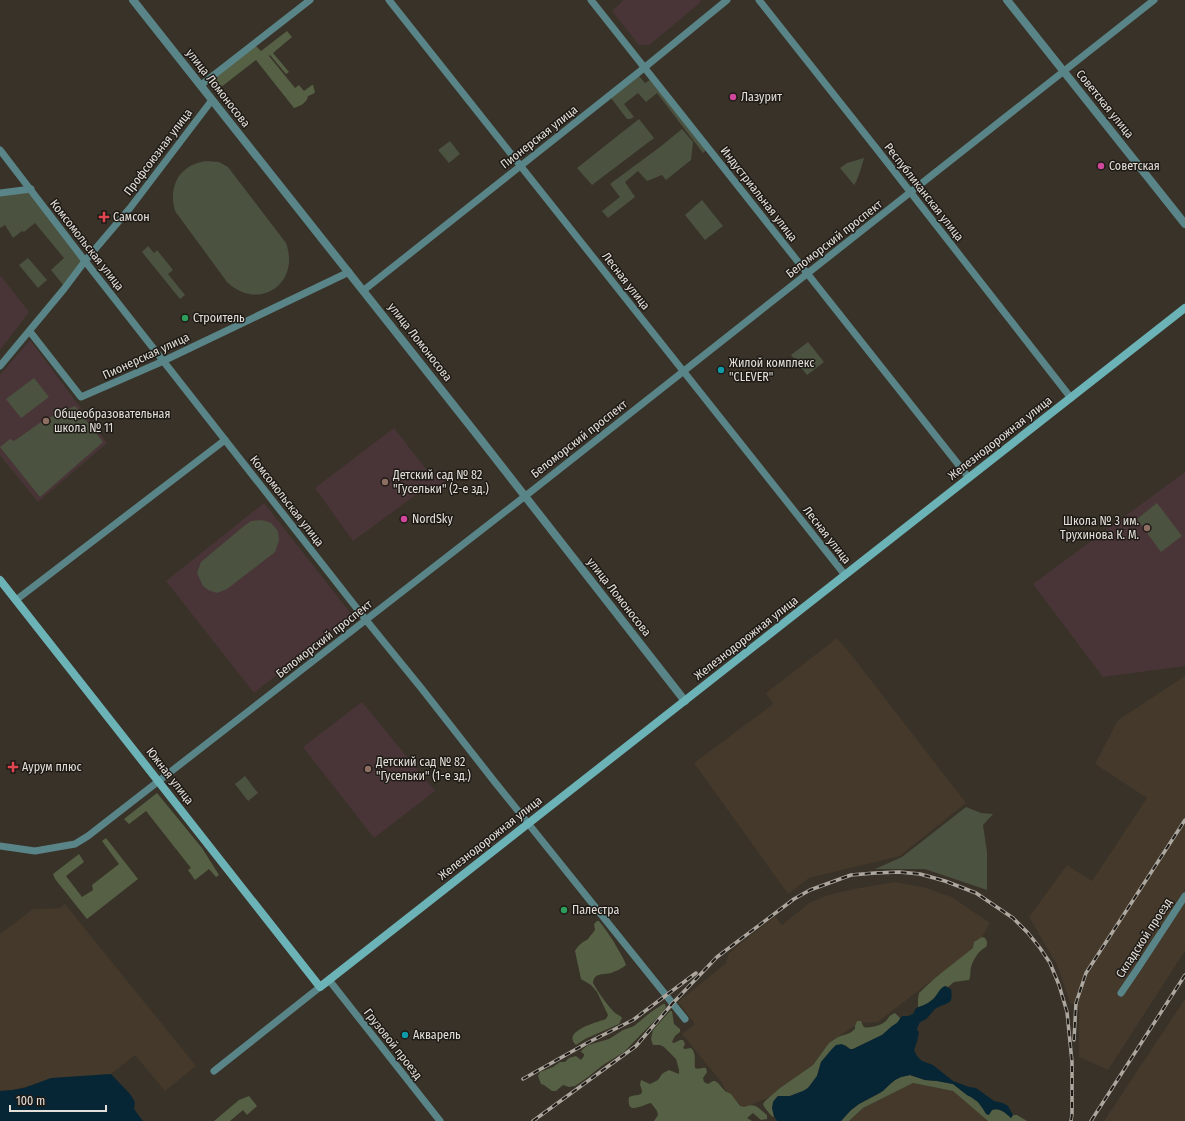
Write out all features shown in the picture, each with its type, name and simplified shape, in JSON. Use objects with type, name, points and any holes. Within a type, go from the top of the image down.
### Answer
[{"type":"main road","name":"Железнодорожная улица","points":[[320,987],[1185,308]]},
{"type":"main road","name":"Южная улица","points":[[0,580],[320,987]]},
{"type":"street","name":"улица Ломоносова","points":[[133,0],[364,290],[685,701]]},
{"type":"street","points":[[201,85],[310,0]]},
{"type":"street","name":"Лесная улица","points":[[389,0],[845,575]]},
{"type":"street","name":"Индустриальная улица","points":[[591,0],[970,478]]},
{"type":"street","name":"Пионерская улица","points":[[364,290],[645,68],[727,0]]},
{"type":"street","name":"Республиканская улица","points":[[759,0],[911,192],[1070,398]]},
{"type":"street","name":"Советская улица","points":[[1007,0],[1185,224]]},
{"type":"street","name":"Беломорский проспект","points":[[0,846],[35,851],[76,844],[88,836],[525,496],[1154,0]]},
{"type":"street","name":"Профсоюзная улица","points":[[0,366],[130,208],[212,100]]},
{"type":"street","name":"Комсомольская улица","points":[[0,150],[366,620],[685,1019]]},
{"type":"street","points":[[0,194],[31,189]]},
{"type":"street","name":"Пионерская улица","points":[[31,333],[81,397],[349,272]]},
{"type":"street","points":[[16,600],[225,440]]},
{"type":"street","name":"Складской проезд","points":[[1121,993],[1185,896]]},
{"type":"street","name":"Грузовой проезд","points":[[329,980],[440,1121]]},
{"type":"street","points":[[214,1070],[320,987]]},
{"type":"shaded area","points":[[622,0],[700,0],[701,2],[649,45],[639,45],[612,11],[623,1]]},
{"type":"shaded area","points":[[0,275],[29,312],[0,350]]},
{"type":"shaded area","name":"Общеобразовательная школа № 11","points":[[30,340],[107,443],[38,502],[0,455],[0,375]]},
{"type":"shaded area","name":"Детский сад № 82 \"Гусельки\" (2-е зд.)","points":[[394,428],[433,478],[439,473],[448,485],[436,495],[421,491],[353,541],[315,488]]},
{"type":"shaded area","name":"Школа № 3 им. Трухинова К. М.","points":[[1185,472],[1185,666],[1103,677],[1033,584]]},
{"type":"shaded area","points":[[264,503],[352,615],[254,693],[166,581]]},
{"type":"shaded area","points":[[837,638],[966,803],[900,856],[809,878],[788,894],[694,763],[773,704],[766,693]]},
{"type":"shaded area","points":[[1185,676],[1185,951],[1108,1070],[1079,1057],[1079,1007],[1070,1003],[1057,965],[1029,917],[1067,865],[1092,881],[1147,798],[1095,764],[1118,720]]},
{"type":"shaded area","name":"Детский сад № 82 \"Гусельки\" (1-е зд.)","points":[[362,702],[435,791],[374,838],[303,747]]},
{"type":"shaded area","points":[[894,882],[923,887],[952,897],[990,923],[974,951],[944,976],[940,974],[878,1022],[859,1023],[829,1043],[813,1065],[780,1088],[770,1097],[741,1109],[682,1034],[695,1024],[678,1002],[726,963],[729,953],[775,916],[782,925],[809,903],[828,895]]},
{"type":"shaded area","points":[[65,904],[196,1066],[165,1091],[135,1055],[111,1074],[37,1084],[12,1090],[0,1091],[0,934],[33,909],[60,908]]},
{"type":"shaded area","points":[[1185,999],[1185,1121],[1104,1121]]},
{"type":"shaded area","points":[[913,1083],[953,1091],[988,1121],[849,1121],[863,1108]]},
{"type":"green space","points":[[287,31],[292,37],[273,53],[289,72],[286,74],[270,55],[269,56],[295,88],[299,85],[304,91],[313,85],[315,92],[308,96],[303,104],[294,108],[256,60],[216,91],[208,81],[255,45],[261,51]]},
{"type":"green space","points":[[639,76],[645,83],[650,80],[706,150],[703,153],[657,93],[646,102],[638,93],[624,104],[634,117],[627,119],[611,98]]},
{"type":"green space","points":[[639,119],[654,138],[592,185],[577,168]]},
{"type":"green space","points":[[682,129],[693,142],[691,160],[666,180],[662,175],[647,181],[638,171],[625,182],[635,197],[608,218],[602,211],[620,197],[610,184]]},
{"type":"green space","points":[[450,141],[460,154],[449,163],[438,150]]},
{"type":"green space","points":[[864,158],[854,185],[840,168],[847,163]]},
{"type":"green space","points":[[206,161],[219,162],[228,167],[286,243],[289,258],[287,271],[282,281],[274,289],[263,294],[251,294],[239,291],[227,282],[175,211],[173,193],[178,178],[182,172],[189,167]]},
{"type":"green space","points":[[30,191],[82,261],[64,286],[51,270],[64,258],[35,223],[24,232],[22,231],[13,238],[5,225],[0,228],[0,196]]},
{"type":"green space","points":[[702,200],[723,226],[705,240],[685,215]]},
{"type":"green space","name":"Строитель","points":[[148,246],[154,253],[157,250],[173,270],[168,274],[185,295],[180,299],[142,252]]},
{"type":"green space","points":[[28,258],[47,280],[38,288],[19,265]]},
{"type":"green space","points":[[808,342],[824,362],[807,375],[791,355]]},
{"type":"green space","points":[[34,378],[49,397],[21,418],[6,399]]},
{"type":"green space","points":[[75,406],[103,442],[40,497],[0,447],[10,439],[14,441],[44,420]]},
{"type":"green space","points":[[1157,503],[1182,536],[1161,552],[1137,519]]},
{"type":"green space","points":[[262,520],[271,523],[278,531],[279,540],[275,552],[227,589],[217,593],[208,590],[203,586],[197,573],[201,562],[251,521]]},
{"type":"green space","points":[[245,776],[258,793],[248,801],[235,784]]},
{"type":"green space","points":[[157,793],[202,848],[219,875],[216,877],[209,869],[195,880],[188,870],[191,868],[146,811],[129,824],[124,819]]},
{"type":"green space","points":[[966,807],[981,813],[993,814],[983,825],[987,852],[987,890],[925,869],[875,869],[902,857]]},
{"type":"green space","points":[[106,838],[138,879],[87,919],[55,879],[53,874],[79,854],[84,862],[66,876],[82,897],[93,890],[92,885],[119,864],[102,841]]},
{"type":"green space","points":[[599,921],[614,942],[626,965],[611,973],[595,977],[593,983],[608,1006],[622,1018],[619,1024],[585,1039],[576,1045],[573,1040],[573,1035],[577,1031],[606,1019],[608,1015],[597,992],[591,985],[581,979],[575,951],[579,945],[588,939],[595,930],[594,924]]},
{"type":"green space","points":[[982,937],[985,938],[987,946],[983,948],[973,961],[969,980],[954,982],[948,987],[945,986],[930,1002],[918,1007],[919,993],[935,978],[973,948],[974,942]]},
{"type":"green space","points":[[665,1004],[666,1007],[662,1013],[624,1052],[603,1065],[575,1086],[569,1087],[563,1085],[556,1091],[552,1091],[541,1084],[538,1076],[540,1072],[553,1067],[560,1062],[565,1062],[569,1058],[576,1056],[581,1060],[584,1054],[581,1052],[588,1045],[609,1039],[623,1030],[634,1026]]},
{"type":"green space","points":[[670,1011],[672,1011],[674,1024],[680,1029],[680,1032],[675,1036],[672,1042],[674,1043],[683,1040],[685,1044],[683,1048],[691,1048],[693,1050],[695,1055],[695,1068],[706,1068],[707,1072],[703,1078],[704,1082],[708,1084],[715,1081],[725,1091],[731,1094],[740,1106],[757,1106],[767,1115],[767,1119],[761,1120],[753,1113],[747,1118],[752,1121],[654,1121],[658,1115],[651,1103],[636,1108],[632,1108],[630,1106],[629,1097],[642,1092],[640,1085],[641,1080],[650,1084],[658,1080],[662,1074],[669,1070],[679,1074],[676,1059],[664,1047],[660,1045],[653,1045],[651,1039],[653,1030]]},
{"type":"green space","points":[[895,1013],[900,1018],[899,1021],[882,1035],[853,1049],[850,1049],[845,1045],[834,1047],[821,1062],[817,1076],[808,1088],[790,1096],[778,1096],[773,1106],[773,1117],[768,1111],[763,1104],[765,1101],[780,1088],[813,1065],[829,1043],[855,1029],[857,1021],[861,1021],[864,1027],[868,1028],[882,1024]]},
{"type":"green space","points":[[910,1075],[925,1080],[953,1084],[978,1102],[988,1115],[992,1110],[997,1109],[1005,1112],[1011,1118],[1013,1115],[1017,1115],[1027,1121],[988,1121],[953,1091],[913,1083],[863,1108],[849,1121],[841,1121],[851,1110],[880,1093],[895,1080]]},
{"type":"green space","points":[[249,1096],[257,1106],[247,1115],[243,1110],[230,1121],[214,1121],[239,1100]]},
{"type":"water","points":[[945,986],[951,989],[952,995],[950,1001],[935,1009],[927,1018],[919,1023],[917,1030],[919,1032],[914,1050],[917,1056],[922,1061],[933,1065],[953,1081],[976,1088],[994,1101],[1008,1106],[1013,1115],[1011,1118],[1005,1112],[997,1109],[992,1110],[989,1115],[986,1114],[978,1102],[953,1084],[925,1080],[910,1075],[895,1080],[883,1091],[859,1104],[841,1121],[777,1121],[772,1108],[773,1102],[776,1098],[778,1096],[790,1096],[808,1088],[817,1076],[821,1062],[836,1045],[842,1044],[850,1049],[853,1049],[882,1035],[897,1023],[902,1016],[913,1014],[916,1008],[931,1001]]},
{"type":"water","points":[[111,1074],[130,1094],[135,1102],[134,1109],[143,1121],[0,1121],[0,1091],[24,1088],[51,1078]]},
{"type":"railway","points":[[1074,1040],[1076,1003],[1086,973],[1185,820]]},
{"type":"railway","points":[[533,1121],[636,1046],[672,1004],[717,957],[794,899],[810,890],[851,875],[899,872],[920,874],[945,881],[976,893],[1013,918],[1040,948],[1050,963],[1059,985],[1067,1012],[1072,1062],[1071,1121]]},
{"type":"railway","points":[[523,1079],[587,1043],[633,1020],[696,973]]},
{"type":"railway","points":[[1091,1121],[1185,975]]},
{"type":"place","name":"Лазурит","points":[[733,97]]},
{"type":"place","name":"Советская","points":[[1101,166]]},
{"type":"place","name":"Самсон","points":[[104,217]]},
{"type":"place","name":"Строитель","points":[[185,318]]},
{"type":"place","name":"Жилой комплекс \"СLEVER\"","points":[[721,370]]},
{"type":"place","name":"Общеобразовательная школа № 11","points":[[46,421]]},
{"type":"place","name":"Детский сад № 82 \"Гусельки\" (2-е зд.)","points":[[385,482]]},
{"type":"place","name":"NordSky","points":[[404,519]]},
{"type":"place","name":"Школа № 3 им. Трухинова К. М.","points":[[1147,528]]},
{"type":"place","name":"Аурум плюс","points":[[13,767]]},
{"type":"place","name":"Детский сад № 82 \"Гусельки\" (1-е зд.)","points":[[368,769]]},
{"type":"place","name":"Палестра","points":[[564,910]]},
{"type":"place","name":"Акварель","points":[[405,1035]]}]
